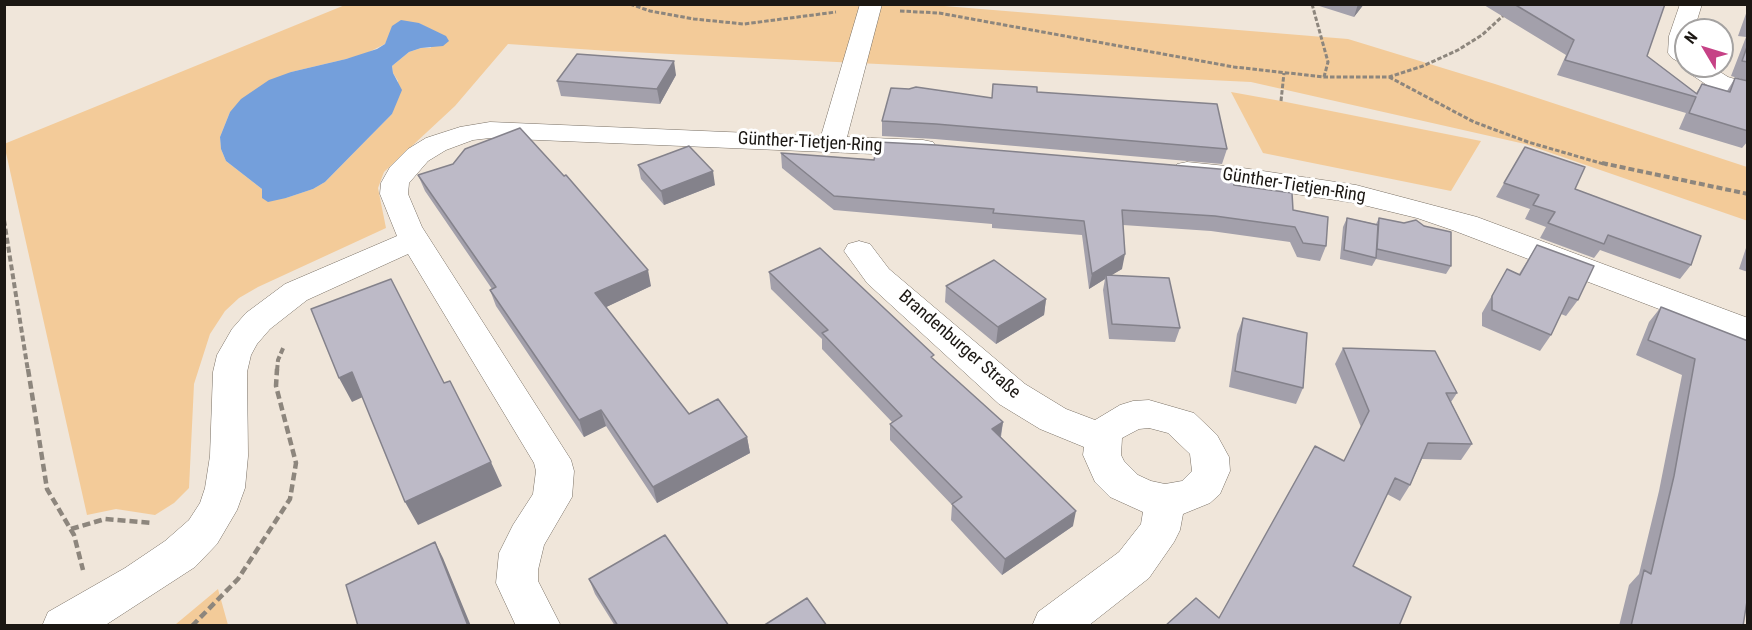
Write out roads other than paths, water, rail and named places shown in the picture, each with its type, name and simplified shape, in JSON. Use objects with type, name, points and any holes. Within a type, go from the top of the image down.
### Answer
[{"type":"street","points":[[832,144],[870,8]]},
{"type":"street","points":[[1713,78],[1748,91]]},
{"type":"street","name":"Günther-Tietjen-Ring","points":[[539,626],[517,583],[517,570],[527,537],[552,496],[555,471],[552,460],[414,240],[394,194],[395,183],[400,173],[418,155],[436,144],[469,133],[509,129],[946,150]]},
{"type":"street","name":"Günther-Tietjen-Ring","points":[[1155,168],[1236,175],[1356,194],[1426,212],[1466,224],[1748,331]]},
{"type":"street","points":[[64,626],[180,554],[203,532],[217,510],[225,488],[229,456],[230,372],[234,355],[244,336],[258,321],[296,292],[414,240]]},
{"type":"street","name":"Brandenburger Straße","points":[[859,251],[878,276],[1012,394],[1053,419],[1103,439]]},
{"type":"street","points":[[1149,414],[1165,417],[1181,423],[1204,444],[1210,457],[1211,471],[1206,483],[1196,492],[1182,498],[1165,500],[1144,496],[1124,486],[1109,471],[1102,455],[1103,439],[1109,428],[1120,420],[1132,415],[1149,414]]},
{"type":"street","points":[[1054,626],[1134,566],[1160,530],[1165,500]]},
{"type":"water","points":[[401,20],[419,23],[446,36],[449,41],[443,46],[421,48],[409,52],[392,66],[402,90],[392,114],[325,182],[313,189],[286,198],[268,202],[262,198],[262,189],[226,161],[221,149],[220,137],[230,112],[241,99],[269,80],[377,49],[385,44],[392,26]]}]
